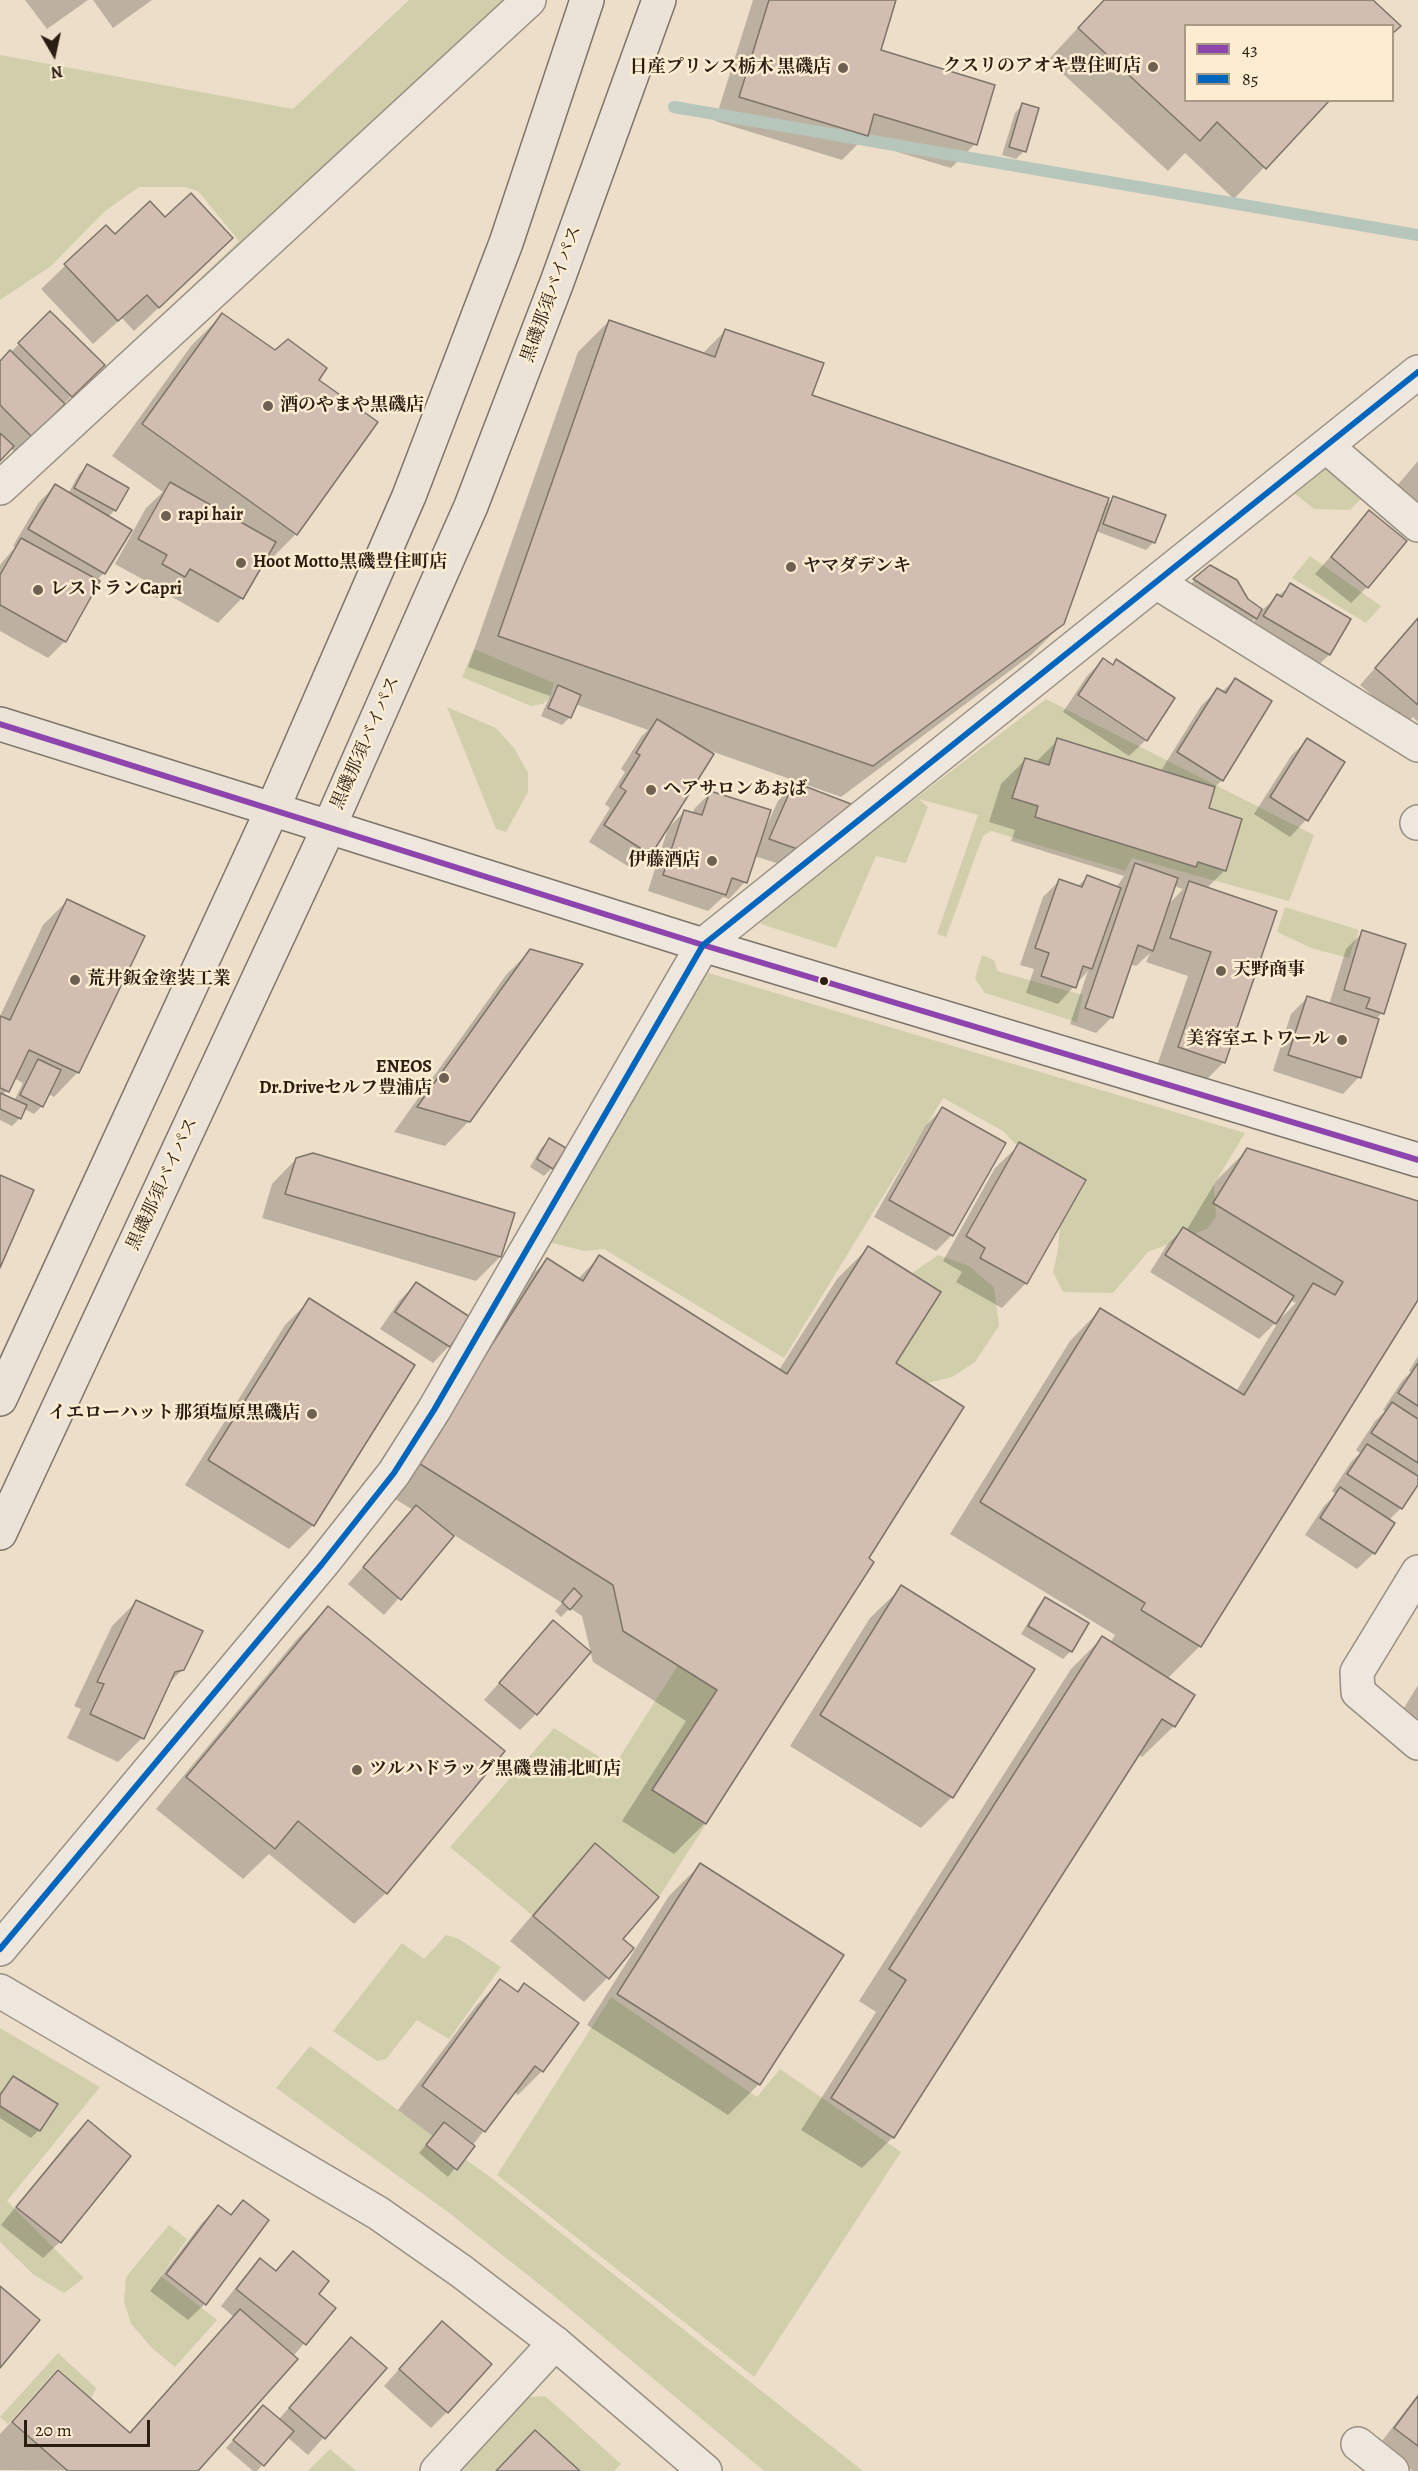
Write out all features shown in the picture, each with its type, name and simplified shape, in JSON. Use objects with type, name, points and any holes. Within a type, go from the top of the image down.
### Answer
[{"type":"main road","points":[[0,1399],[273,808],[409,496],[506,243],[587,0]]},
{"type":"main road","name":"黒磯那須バイパス","points":[[0,1533],[329,827],[471,506],[557,282],[659,0]]},
{"type":"main road","points":[[0,724],[329,827]]},
{"type":"street","points":[[0,488],[529,0]]},
{"type":"street","points":[[0,1949],[322,1564],[394,1473],[434,1410],[703,945],[1418,372]]},
{"type":"street","points":[[1326,446],[1418,525]]},
{"type":"street","points":[[1156,582],[1418,745]]},
{"type":"street","points":[[329,827],[703,945],[1418,1160]]},
{"type":"street","points":[[1418,1572],[1357,1672],[1358,1692],[1418,1743]]},
{"type":"street","points":[[0,1991],[378,2213],[555,2343],[705,2471]]},
{"type":"street","points":[[437,2471],[555,2343]]},
{"type":"street","points":[[1358,2444],[1392,2471]]},
{"type":"shaded area","points":[[409,0],[511,0],[145,345],[136,340],[239,241],[198,191],[184,187],[139,187],[105,211],[51,266],[0,300],[0,55],[293,109]]},
{"type":"shaded area","points":[[1327,466],[1364,496],[1350,510],[1314,509],[1293,492]]},
{"type":"shaded area","points":[[1310,556],[1381,606],[1366,623],[1292,578]]},
{"type":"shaded area","points":[[474,649],[554,683],[550,697],[543,704],[531,706],[462,677]]},
{"type":"shaded area","points":[[1046,699],[1314,835],[1289,901],[1132,858],[1125,871],[991,831],[983,836],[946,937],[937,934],[978,815],[919,799],[928,807],[906,863],[876,856],[836,948],[761,924],[762,915]],"holes":[[[1057,739],[1215,787],[1209,808],[1242,819],[1226,871],[1035,817],[1038,806],[1012,798],[1025,758],[1049,765]]]},
{"type":"shaded area","points":[[447,707],[496,728],[514,748],[528,773],[528,792],[506,832],[496,829]]},
{"type":"shaded area","points":[[1285,907],[1359,930],[1349,958],[1314,949],[1277,932]]},
{"type":"shaded area","points":[[982,955],[995,961],[997,971],[1083,995],[1077,1022],[985,993],[975,979]]},
{"type":"shaded area","points":[[705,972],[1245,1133],[1214,1184],[1216,1217],[1207,1229],[1148,1252],[1113,1293],[1063,1292],[1053,1272],[1058,1250],[1062,1193],[1003,1131],[943,1098],[784,1358],[604,1249],[585,1251],[548,1242]]},
{"type":"shaded area","points":[[938,1255],[969,1266],[994,1287],[999,1326],[975,1362],[952,1377],[919,1385],[896,1377],[885,1318],[902,1280]]},
{"type":"shaded area","points":[[678,1665],[717,1690],[653,1789],[706,1824],[659,1897],[595,1844],[533,1916],[450,1847],[554,1728],[614,1766]]},
{"type":"shaded area","points":[[446,1935],[459,1939],[501,1967],[449,2039],[417,2020],[386,2059],[377,2061],[333,2031],[402,1943],[424,1959]]},
{"type":"shaded area","points":[[611,1997],[757,2097],[780,2069],[901,2152],[754,2377],[497,2175]]},
{"type":"shaded area","points":[[0,2028],[100,2087],[7,2201],[84,2278],[64,2293],[34,2275],[0,2242]]},
{"type":"shaded area","points":[[310,2046],[494,2180],[863,2471],[764,2471],[554,2296],[448,2212],[276,2088]]},
{"type":"shaded area","points":[[169,2225],[187,2239],[161,2276],[217,2320],[175,2367],[153,2349],[131,2324],[124,2301],[126,2277]]},
{"type":"shaded area","points":[[58,2353],[96,2388],[91,2399],[58,2368],[8,2424],[0,2417]]},
{"type":"shaded area","points":[[545,2396],[621,2464],[614,2471],[580,2471],[535,2430],[496,2471],[457,2471],[528,2397]]},
{"type":"shaded area","points":[[330,2449],[356,2471],[308,2471]]},
{"type":"building","name":"日産プリンス栃木 黒磯店","points":[[769,0],[896,0],[881,50],[995,85],[977,145],[874,114],[868,136],[739,97]]},
{"type":"building","name":"クスリのアオキ豊住町店","points":[[1104,0],[1373,0],[1401,26],[1394,32],[1394,24],[1184,24],[1184,102],[1328,102],[1266,169],[1217,122],[1200,141],[1078,28]]},
{"type":"building","points":[[1022,103],[1039,108],[1026,152],[1009,147]]},
{"type":"building","points":[[191,193],[233,238],[159,308],[147,295],[118,321],[64,264],[106,225],[115,234],[150,201],[165,217]]},
{"type":"building","points":[[50,311],[105,365],[72,397],[18,343]]},
{"type":"building","points":[[222,313],[275,350],[288,339],[327,368],[319,380],[378,422],[297,535],[142,424]]},
{"type":"building","points":[[609,320],[715,357],[725,329],[824,363],[812,395],[1109,498],[1064,624],[873,766],[498,636]]},
{"type":"building","points":[[10,350],[65,404],[32,437],[0,405],[0,361]]},
{"type":"building","points":[[0,433],[14,446],[0,461]]},
{"type":"building","points":[[87,464],[129,488],[116,511],[74,488]]},
{"type":"building","points":[[170,482],[276,542],[243,599],[190,569],[185,577],[162,564],[167,555],[138,539]]},
{"type":"building","points":[[55,484],[132,530],[105,574],[28,529]]},
{"type":"building","points":[[1113,496],[1166,515],[1155,543],[1103,524]]},
{"type":"building","points":[[1369,510],[1407,541],[1368,588],[1331,557]]},
{"type":"building","points":[[21,538],[100,581],[66,642],[0,605],[0,575]]},
{"type":"building","points":[[1210,565],[1237,580],[1248,599],[1262,609],[1257,619],[1193,579]]},
{"type":"building","points":[[1290,583],[1351,619],[1330,655],[1263,616],[1277,594],[1282,597]]},
{"type":"building","points":[[1418,618],[1418,705],[1375,668]]},
{"type":"building","points":[[1103,658],[1113,665],[1116,659],[1175,698],[1147,741],[1078,695]]},
{"type":"building","points":[[1235,678],[1272,701],[1223,781],[1177,752],[1217,688],[1226,693]]},
{"type":"building","points":[[558,685],[581,695],[571,718],[548,708]]},
{"type":"building","points":[[657,719],[714,754],[651,855],[604,825],[626,791],[620,787],[640,755],[636,753]]},
{"type":"building","points":[[1057,738],[1215,787],[1209,808],[1242,819],[1226,871],[1198,862],[1196,867],[1035,817],[1038,806],[1012,798],[1025,758],[1049,765]]},
{"type":"building","points":[[1307,738],[1345,762],[1308,821],[1270,797]]},
{"type":"building","points":[[794,782],[851,804],[800,850],[769,839]]},
{"type":"building","points":[[710,791],[771,810],[747,883],[732,878],[726,895],[663,875],[684,810],[702,815]]},
{"type":"building","points":[[1135,863],[1178,878],[1153,951],[1138,945],[1113,1018],[1085,1008]]},
{"type":"building","points":[[1087,875],[1121,888],[1092,969],[1083,966],[1076,988],[1041,976],[1049,953],[1035,948],[1059,879],[1082,887]]},
{"type":"building","points":[[1189,881],[1277,911],[1225,1063],[1178,1047],[1211,952],[1170,938]]},
{"type":"building","points":[[67,899],[145,936],[79,1073],[29,1050],[9,1092],[0,1088],[0,1016],[10,1020]]},
{"type":"building","points":[[1362,930],[1406,944],[1384,1014],[1366,1008],[1370,998],[1344,990]]},
{"type":"building","points":[[530,949],[583,964],[470,1122],[417,1107]]},
{"type":"building","points":[[1307,996],[1379,1019],[1361,1078],[1288,1055]]},
{"type":"building","points":[[38,1059],[61,1070],[43,1107],[20,1095]]},
{"type":"building","points":[[0,1093],[27,1105],[21,1119],[0,1109]]},
{"type":"building","points":[[942,1107],[1006,1143],[953,1236],[889,1200]]},
{"type":"building","points":[[549,1138],[566,1148],[553,1169],[537,1159]]},
{"type":"building","points":[[1019,1142],[1086,1180],[1027,1284],[980,1258],[985,1248],[966,1236]]},
{"type":"building","points":[[1247,1148],[1418,1201],[1418,1300],[1201,1647],[1141,1610],[1145,1603],[980,1502],[1100,1308],[1244,1395],[1313,1283],[1335,1295],[1343,1282],[1213,1203]]},
{"type":"building","points":[[313,1153],[515,1213],[501,1257],[285,1194],[296,1158]]},
{"type":"building","points":[[0,1175],[34,1190],[0,1268]]},
{"type":"building","points":[[1183,1227],[1294,1296],[1276,1324],[1165,1255]]},
{"type":"building","points":[[868,1246],[941,1292],[896,1363],[964,1407],[869,1558],[874,1562],[706,1824],[652,1790],[717,1690],[623,1631],[613,1585],[417,1462],[547,1258],[583,1281],[599,1255],[787,1374]]},
{"type":"building","points":[[416,1282],[470,1317],[450,1347],[395,1312]]},
{"type":"building","points":[[309,1298],[415,1365],[314,1526],[208,1460]]},
{"type":"building","points":[[1418,1363],[1418,1406],[1398,1393]]},
{"type":"building","points":[[1392,1402],[1418,1419],[1418,1463],[1371,1433]]},
{"type":"building","points":[[1367,1444],[1418,1476],[1418,1485],[1402,1509],[1347,1474]]},
{"type":"building","points":[[1340,1487],[1395,1523],[1375,1554],[1320,1518]]},
{"type":"building","points":[[416,1505],[454,1536],[401,1600],[363,1567]]},
{"type":"building","points":[[901,1585],[1035,1669],[953,1798],[820,1715]]},
{"type":"building","points":[[574,1588],[582,1596],[570,1610],[562,1602]]},
{"type":"building","points":[[1045,1597],[1089,1623],[1072,1652],[1028,1626]]},
{"type":"building","points":[[136,1600],[203,1631],[184,1670],[175,1672],[144,1739],[90,1714],[104,1684],[97,1682]]},
{"type":"building","points":[[328,1606],[505,1751],[387,1894],[298,1821],[275,1849],[186,1777]]},
{"type":"building","points":[[553,1620],[591,1652],[537,1715],[499,1683]]},
{"type":"building","points":[[1102,1636],[1195,1695],[1175,1727],[1162,1719],[894,2138],[831,2098],[906,1980],[889,1969]]},
{"type":"building","points":[[595,1843],[659,1897],[623,1939],[634,1948],[609,1979],[533,1916]]},
{"type":"building","points":[[700,1863],[844,1955],[760,2085],[617,1994]]},
{"type":"building","points":[[500,1979],[518,1992],[524,1983],[579,2023],[543,2072],[535,2066],[485,2132],[422,2086]]},
{"type":"building","points":[[13,2076],[58,2104],[40,2131],[0,2106],[0,2095]]},
{"type":"building","points":[[88,2120],[131,2156],[61,2243],[16,2207]]},
{"type":"building","points":[[444,2122],[475,2146],[457,2170],[426,2145]]},
{"type":"building","points":[[243,2200],[269,2220],[206,2305],[166,2274],[218,2205],[231,2215]]},
{"type":"building","points":[[293,2251],[329,2281],[319,2294],[336,2308],[306,2345],[236,2289],[260,2258],[276,2271]]},
{"type":"building","points":[[0,2286],[40,2320],[0,2368]]},
{"type":"building","points":[[240,2309],[298,2359],[198,2471],[68,2471],[12,2422],[58,2370],[130,2433]]},
{"type":"building","points":[[442,2321],[492,2364],[448,2413],[399,2369]]},
{"type":"building","points":[[351,2337],[387,2368],[325,2439],[289,2408]]},
{"type":"building","points":[[1418,2396],[1418,2446],[1394,2428]]},
{"type":"building","points":[[263,2405],[294,2431],[264,2466],[233,2440]]},
{"type":"building","points":[[535,2430],[580,2471],[496,2471]]},
{"type":"waterway","points":[[674,107],[1418,235]]},
{"type":"transit line","name":"85","points":[[0,1949],[322,1564],[394,1473],[434,1410],[703,945],[1418,372]]},
{"type":"transit line","name":"43","points":[[0,724],[703,945],[1418,1160]]},
{"type":"place","name":"クスリのアオキ豊住町店","points":[[1153,67]]},
{"type":"place","name":"日産プリンス栃木 黒磯店","points":[[843,68]]},
{"type":"place","name":"酒のやまや黒磯店","points":[[268,406]]},
{"type":"place","name":"rapi hair","points":[[166,516]]},
{"type":"place","name":"Hoot Motto黒磯豊住町店","points":[[241,563]]},
{"type":"place","name":"ヤマダデンキ","points":[[791,567]]},
{"type":"place","name":"レストランCapri","points":[[38,590]]},
{"type":"place","name":"ヘアサロンあおば","points":[[651,790]]},
{"type":"place","name":"伊藤酒店","points":[[712,861]]},
{"type":"place","name":"天野商事","points":[[1221,971]]},
{"type":"place","name":"荒井鈑金塗装工業","points":[[75,980]]},
{"type":"place","name":"美容室エトワール","points":[[1342,1040]]},
{"type":"place","name":"ENEOS Dr.Driveセルフ豊浦店","points":[[444,1078]]},
{"type":"place","name":"イエローハット那須塩原黒磯店","points":[[312,1414]]},
{"type":"place","name":"ツルハドラッグ黒磯豊浦北町店","points":[[357,1770]]}]
